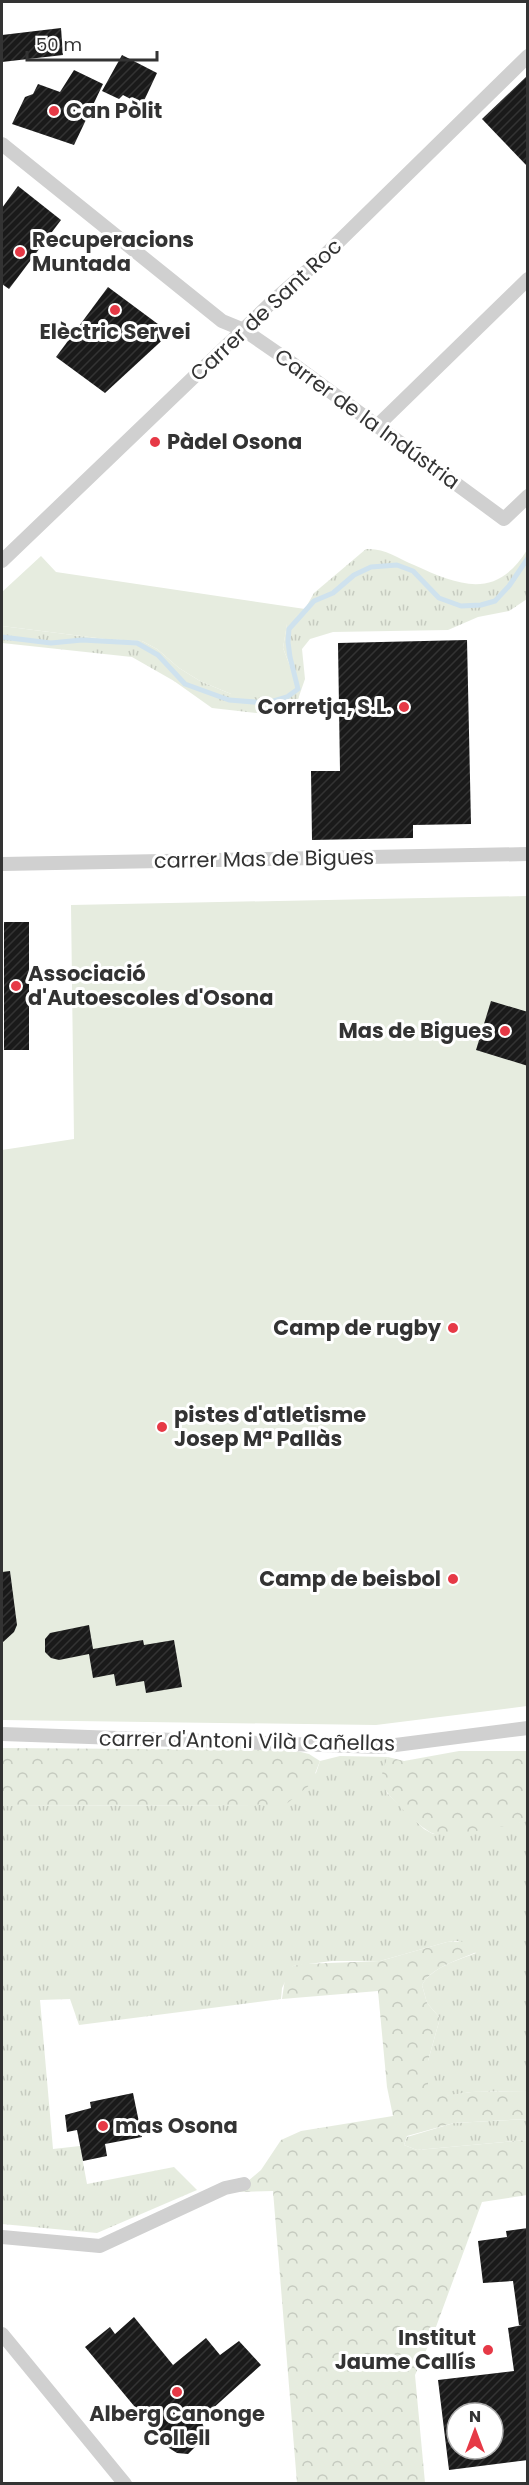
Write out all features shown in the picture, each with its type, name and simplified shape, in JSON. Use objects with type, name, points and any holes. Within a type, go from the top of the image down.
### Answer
[{"type":"street","name":"Carrer de Sant Roc","points":[[2,561],[333,247],[528,56]]},
{"type":"street","name":"Carrer de la Indústria","points":[[2,144],[222,321],[244,330],[504,519],[528,496]]},
{"type":"street","points":[[377,426],[528,279]]},
{"type":"street","name":"carrer Mas de Bigues","points":[[2,864],[528,854]]},
{"type":"street","name":"carrer d'Antoni Vilà Cañellas","points":[[2,1734],[380,1747],[528,1728]]},
{"type":"street","points":[[2,2237],[100,2246],[225,2188],[244,2184]]},
{"type":"street","points":[[2,2334],[122,2482]]},
{"type":"green space","points":[[366,549],[385,552],[447,579],[476,584],[490,582],[503,576],[515,566],[527,550],[527,599],[509,611],[478,617],[448,630],[333,632],[310,639],[302,649],[305,679],[297,702],[266,714],[212,708],[174,681],[132,657],[2,643],[2,626],[105,639],[142,641],[157,649],[179,668],[200,681],[231,694],[290,666],[283,648],[287,623],[305,609],[314,593]]},
{"type":"green space","points":[[41,556],[56,572],[305,609],[287,624],[283,648],[290,666],[290,688],[271,699],[231,694],[200,681],[179,668],[157,649],[142,641],[105,639],[2,626],[2,592]]},
{"type":"green space","points":[[527,896],[527,1706],[376,1725],[2,1720],[2,1150],[74,1139],[71,905]]},
{"type":"green space","points":[[2,1748],[293,1750],[309,1754],[320,1761],[311,1784],[285,1805],[2,1806]]},
{"type":"green space","points":[[459,1751],[527,1751],[527,1821],[468,1832],[435,1834],[406,1812],[382,1784],[382,1773],[388,1757],[404,1761]]},
{"type":"green space","points":[[340,1756],[388,1757],[382,1775],[387,1793],[424,1829],[433,1834],[527,1821],[527,2091],[471,2092],[428,2099],[428,2061],[440,2018],[427,2003],[422,1985],[432,1973],[454,1961],[476,1953],[458,1941],[380,1961],[332,1961],[293,1966],[282,1988],[281,1999],[79,2025],[70,1999],[40,2000],[53,2149],[80,2146],[87,2184],[174,2167],[197,2190],[97,2233],[2,2224],[2,1806],[257,1805],[316,1773],[320,1761]]},
{"type":"green space","points":[[478,1941],[482,1943],[483,1949],[441,1967],[422,1985],[427,2003],[440,2018],[428,2061],[428,2098],[471,2092],[527,2091],[527,2119],[454,2123],[407,2136],[404,2145],[417,2150],[527,2140],[527,2195],[482,2202],[433,2335],[415,2375],[425,2483],[297,2483],[273,2191],[235,2192],[261,2170],[281,2140],[301,2131],[393,2116],[387,2087],[378,1991],[282,1999],[286,1972],[293,1966],[303,1964],[380,1961],[447,1942]]},
{"type":"green space","points":[[527,2119],[527,2140],[417,2150],[404,2145],[407,2137],[454,2123]]},
{"type":"building","points":[[61,28],[63,55],[2,62],[2,35]]},
{"type":"building","points":[[122,55],[157,73],[142,105],[123,95],[119,99],[102,91]]},
{"type":"building","name":"Can Pòlit","points":[[74,70],[103,84],[74,145],[12,124],[25,97],[33,94],[38,84],[60,92]]},
{"type":"building","points":[[528,75],[528,167],[482,119]]},
{"type":"building","name":"Recuperacions Muntada","points":[[18,186],[61,220],[9,289],[2,284],[2,208]]},
{"type":"building","name":"Elèctric Servei","points":[[108,287],[170,333],[105,393],[56,357]]},
{"type":"building","name":"Corretja, S.L.","points":[[467,640],[471,824],[413,825],[413,838],[312,840],[311,771],[340,771],[338,643]]},
{"type":"building","name":"Associació d'Autoescoles d'Osona","points":[[4,922],[29,922],[29,1050],[4,1050]]},
{"type":"building","name":"Mas de Bigues","points":[[491,1001],[528,1012],[528,1066],[476,1050]]},
{"type":"building","points":[[10,1571],[17,1625],[14,1632],[2,1643],[2,1572]]},
{"type":"building","points":[[89,1625],[93,1649],[143,1640],[144,1645],[174,1640],[182,1687],[146,1693],[144,1681],[116,1686],[114,1674],[93,1678],[89,1654],[59,1660],[51,1658],[45,1652],[45,1639],[50,1633]]},
{"type":"building","name":"mas Osona","points":[[133,2093],[142,2137],[105,2144],[107,2156],[83,2161],[77,2130],[67,2132],[65,2115],[91,2108],[90,2102]]},
{"type":"building","points":[[528,2228],[528,2460],[449,2470],[448,2461],[505,2461],[505,2401],[445,2401],[445,2437],[438,2380],[514,2371],[508,2328],[522,2325],[519,2325],[513,2281],[483,2283],[478,2241],[507,2237],[506,2231]]},
{"type":"building","name":"Alberg Canonge Collell","points":[[134,2317],[173,2365],[206,2338],[220,2355],[239,2341],[261,2365],[201,2419],[204,2428],[202,2440],[188,2454],[177,2453],[169,2448],[85,2347],[110,2327],[115,2334]]},
{"type":"waterway","points":[[2,637],[51,643],[82,640],[137,643],[158,655],[185,684],[229,700],[267,703],[287,697],[298,689],[290,657],[289,629],[314,601],[333,593],[354,575],[371,567],[397,565],[413,571],[439,598],[461,606],[481,605],[495,601],[509,586],[528,558]]},
{"type":"place","name":"Can Pòlit","points":[[54,111]]},
{"type":"place","name":"Recuperacions Muntada","points":[[20,252]]},
{"type":"place","name":"Elèctric Servei","points":[[115,310]]},
{"type":"place","name":"Pàdel Osona","points":[[155,442]]},
{"type":"place","name":"Corretja, S.L.","points":[[404,707]]},
{"type":"place","name":"Associació d'Autoescoles d'Osona","points":[[16,986]]},
{"type":"place","name":"Mas de Bigues","points":[[505,1031]]},
{"type":"place","name":"Camp de rugby","points":[[453,1328]]},
{"type":"place","name":"pistes d'atletisme Josep Mª Pallàs","points":[[162,1427]]},
{"type":"place","name":"Camp de beisbol","points":[[453,1579]]},
{"type":"place","name":"mas Osona","points":[[103,2126]]},
{"type":"place","name":"Institut Jaume Callís","points":[[488,2350]]},
{"type":"place","name":"Alberg Canonge Collell","points":[[177,2392]]}]
